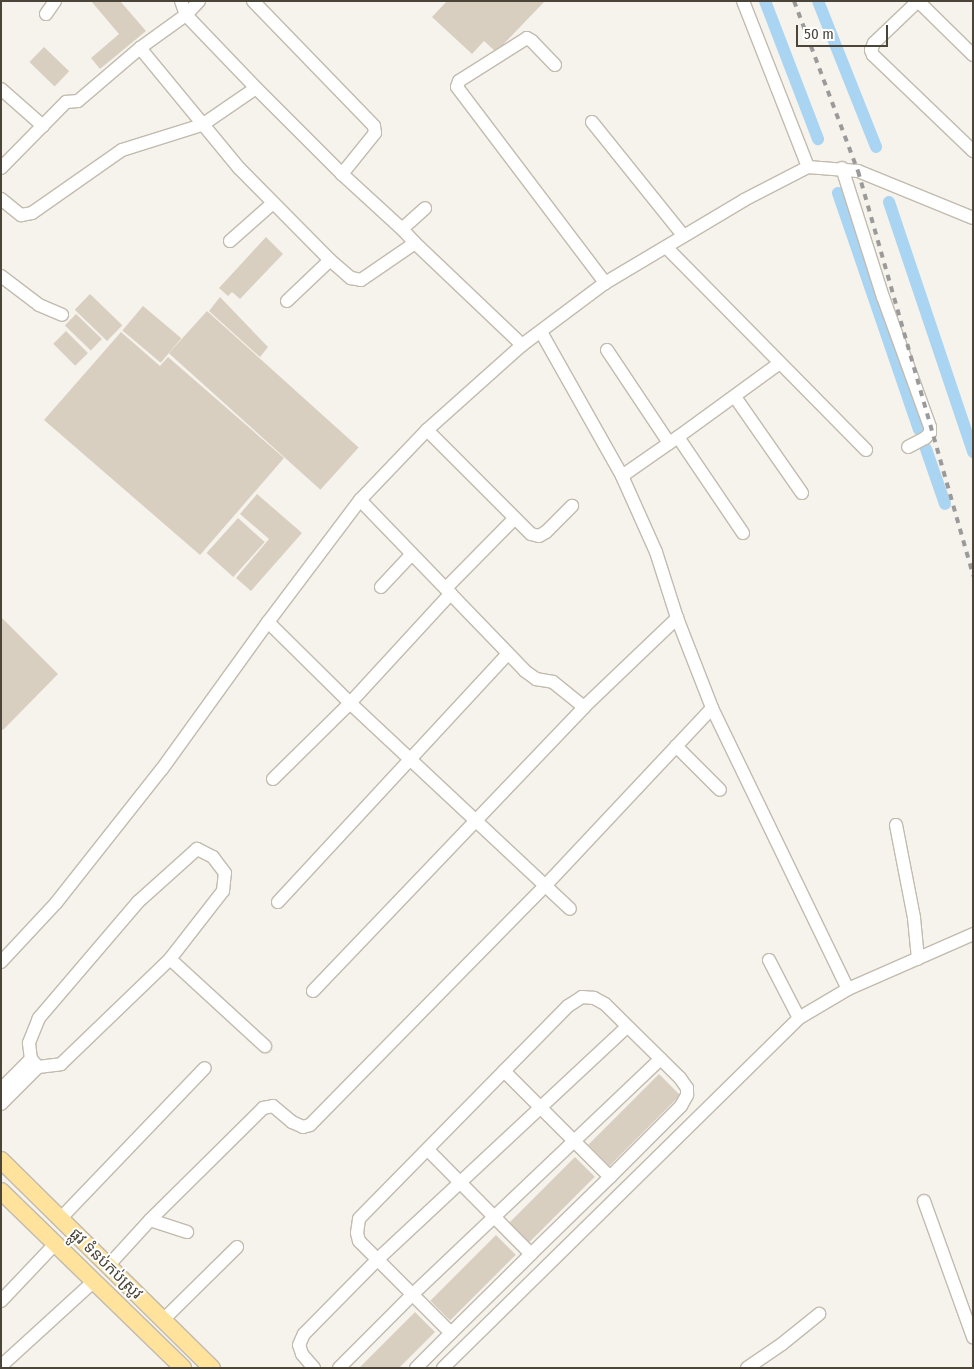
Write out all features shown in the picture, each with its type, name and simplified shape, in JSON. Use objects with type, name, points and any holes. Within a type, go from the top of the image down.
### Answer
[{"type":"main road","name":"ផ្លូវ ទំនប់កប់ស្រូវ","points":[[1,1160],[212,1368]]},
{"type":"main road","name":"ផ្លូវ ទំនប់កប់ស្រូវ","points":[[1,1192],[183,1368]]},
{"type":"street","points":[[46,14],[55,1]]},
{"type":"street","points":[[181,1],[186,15],[256,88],[342,174],[522,345]]},
{"type":"street","points":[[1,168],[66,102],[78,101],[140,48],[186,15],[199,1]]},
{"type":"street","points":[[252,1],[374,126],[375,133],[342,174]]},
{"type":"street","points":[[743,1],[808,167]]},
{"type":"street","points":[[973,55],[918,1],[874,43],[871,50],[873,55],[973,151]]},
{"type":"street","points":[[555,65],[527,38],[459,81],[457,86],[605,283]]},
{"type":"street","points":[[140,48],[239,168],[330,260],[352,278],[361,280],[415,243]]},
{"type":"street","points":[[1,199],[21,215],[32,213],[122,150],[202,125],[256,88]]},
{"type":"street","points":[[1,89],[43,126]]},
{"type":"street","points":[[592,122],[683,235]]},
{"type":"street","points":[[1,962],[56,903],[162,769],[268,622],[360,500],[426,430],[522,345],[542,332],[605,283],[683,235],[808,167],[842,168],[858,171],[973,218]]},
{"type":"street","points":[[842,168],[883,297],[930,427],[930,433],[925,438],[908,447]]},
{"type":"street","points":[[230,241],[273,203]]},
{"type":"street","points":[[402,229],[425,208]]},
{"type":"street","points":[[666,247],[866,450]]},
{"type":"street","points":[[287,302],[330,260]]},
{"type":"street","points":[[1,276],[39,305],[62,314]]},
{"type":"street","points":[[542,332],[622,476],[656,552],[677,618],[712,708],[848,989]]},
{"type":"street","points":[[607,350],[743,533]]},
{"type":"street","points":[[622,476],[780,363]]},
{"type":"street","points":[[735,397],[802,493]]},
{"type":"street","points":[[426,430],[531,534],[539,536],[572,506]]},
{"type":"street","points":[[360,500],[525,671],[536,679],[553,682],[584,707]]},
{"type":"street","points":[[273,779],[350,703],[515,518]]},
{"type":"street","points":[[381,586],[412,554]]},
{"type":"street","points":[[313,991],[584,707],[677,618]]},
{"type":"street","points":[[268,622],[350,703],[411,758],[474,821],[570,909]]},
{"type":"street","points":[[278,902],[508,654]]},
{"type":"street","points":[[108,1266],[150,1220],[263,1108],[274,1106],[292,1122],[303,1127],[310,1125],[545,886],[712,708]]},
{"type":"street","points":[[676,746],[720,790]]},
{"type":"street","points":[[896,825],[914,918],[918,959]]},
{"type":"street","points":[[1,1089],[35,1063],[60,1064],[170,959],[223,891],[225,873],[213,857],[197,849],[138,902],[39,1018],[29,1043],[35,1063]]},
{"type":"street","points":[[442,1368],[799,1018],[848,989],[973,934]]},
{"type":"street","points":[[170,959],[265,1046]]},
{"type":"street","points":[[769,960],[799,1018]]},
{"type":"street","points":[[416,1368],[681,1106],[687,1095],[687,1088],[680,1078],[605,1004],[594,998],[582,997],[568,1006],[359,1219],[356,1233],[360,1241],[451,1333]]},
{"type":"street","points":[[312,1367],[302,1354],[299,1345],[304,1334],[378,1259],[627,1026]]},
{"type":"street","points":[[339,1368],[573,1140],[661,1059]]},
{"type":"street","points":[[1,1104],[35,1063]]},
{"type":"street","points":[[60,1219],[205,1068]]},
{"type":"street","points":[[504,1071],[610,1177]]},
{"type":"street","points":[[428,1150],[531,1254]]},
{"type":"street","points":[[924,1201],[973,1337]]},
{"type":"street","points":[[150,1220],[187,1232]]},
{"type":"street","points":[[1,1301],[55,1244]]},
{"type":"street","points":[[163,1320],[236,1247]]},
{"type":"street","points":[[1,1366],[93,1282]]},
{"type":"street","points":[[748,1368],[819,1314]]},
{"type":"building","points":[[91,1],[120,1],[146,31],[100,69],[91,58],[119,34]]},
{"type":"building","points":[[447,1],[545,1],[496,52],[484,41],[472,54],[432,17]]},
{"type":"building","points":[[44,47],[69,71],[55,86],[29,62]]},
{"type":"building","points":[[266,237],[283,254],[240,299],[232,292],[228,296],[219,288]]},
{"type":"building","points":[[90,294],[122,325],[107,341],[75,310]]},
{"type":"building","points":[[220,297],[268,347],[260,357],[209,311]]},
{"type":"building","points":[[143,306],[181,338],[161,363],[122,331]]},
{"type":"building","points":[[207,311],[359,448],[320,490],[169,353]]},
{"type":"building","points":[[76,314],[102,339],[91,351],[65,326]]},
{"type":"building","points":[[66,331],[88,353],[75,366],[53,344]]},
{"type":"building","points":[[121,332],[160,366],[168,357],[284,458],[200,555],[44,420]]},
{"type":"building","points":[[257,494],[302,533],[251,591],[236,578],[269,539],[240,514]]},
{"type":"building","points":[[238,518],[265,542],[233,577],[207,553]]},
{"type":"building","points":[[1,617],[58,674],[3,730],[1,728]]},
{"type":"building","points":[[659,1074],[680,1095],[610,1166],[588,1145]]},
{"type":"building","points":[[575,1157],[595,1177],[529,1243],[509,1223]]},
{"type":"building","points":[[496,1235],[516,1255],[450,1321],[430,1301]]},
{"type":"building","points":[[415,1312],[435,1332],[399,1368],[359,1368]]},
{"type":"waterway","points":[[765,1],[818,139]]},
{"type":"waterway","points":[[818,1],[876,147]]},
{"type":"waterway","points":[[838,193],[919,430]]},
{"type":"waterway","points":[[889,202],[973,452]]},
{"type":"waterway","points":[[926,449],[945,504]]},
{"type":"railway","points":[[794,1],[858,171],[973,576]]}]
